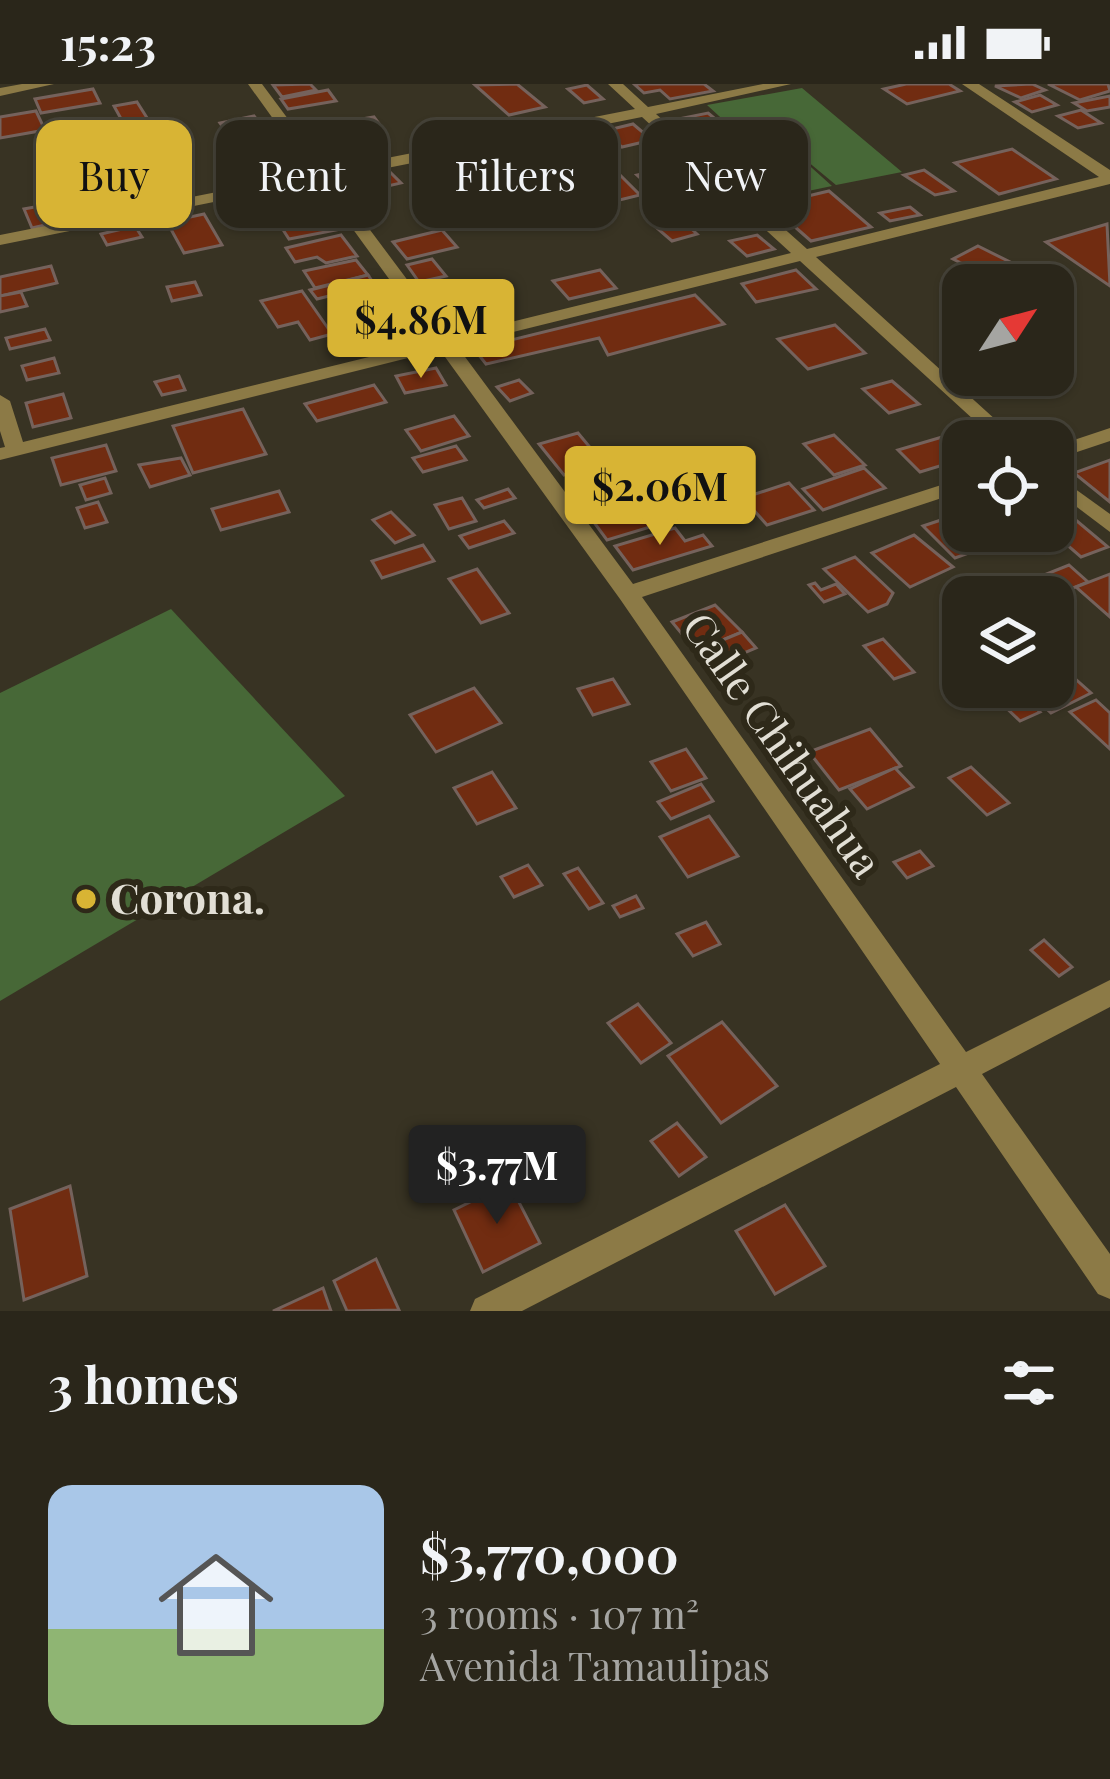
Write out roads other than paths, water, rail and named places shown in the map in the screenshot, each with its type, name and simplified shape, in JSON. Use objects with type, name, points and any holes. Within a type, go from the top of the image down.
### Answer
[{"type":"street","points":[[0,92],[46,84]]},
{"type":"street","name":"Calle Chihuahua","points":[[255,84],[282,120]]},
{"type":"street","points":[[615,84],[986,420]]},
{"type":"street","points":[[388,162],[784,84]]},
{"type":"street","points":[[968,84],[1110,178]]},
{"type":"street","points":[[0,401],[8,452],[1110,178]]},
{"type":"street","points":[[0,240],[216,196]]},
{"type":"street","name":"Calle Chihuahua","points":[[361,228],[628,594],[1110,1282]]},
{"type":"street","points":[[1074,447],[1110,434]]},
{"type":"street","points":[[628,594],[942,491]]},
{"type":"street","points":[[1074,496],[1110,525]]},
{"type":"street","points":[[488,1311],[1110,993]]},
{"type":"place","name":"Corona.","points":[[86,899]]}]
